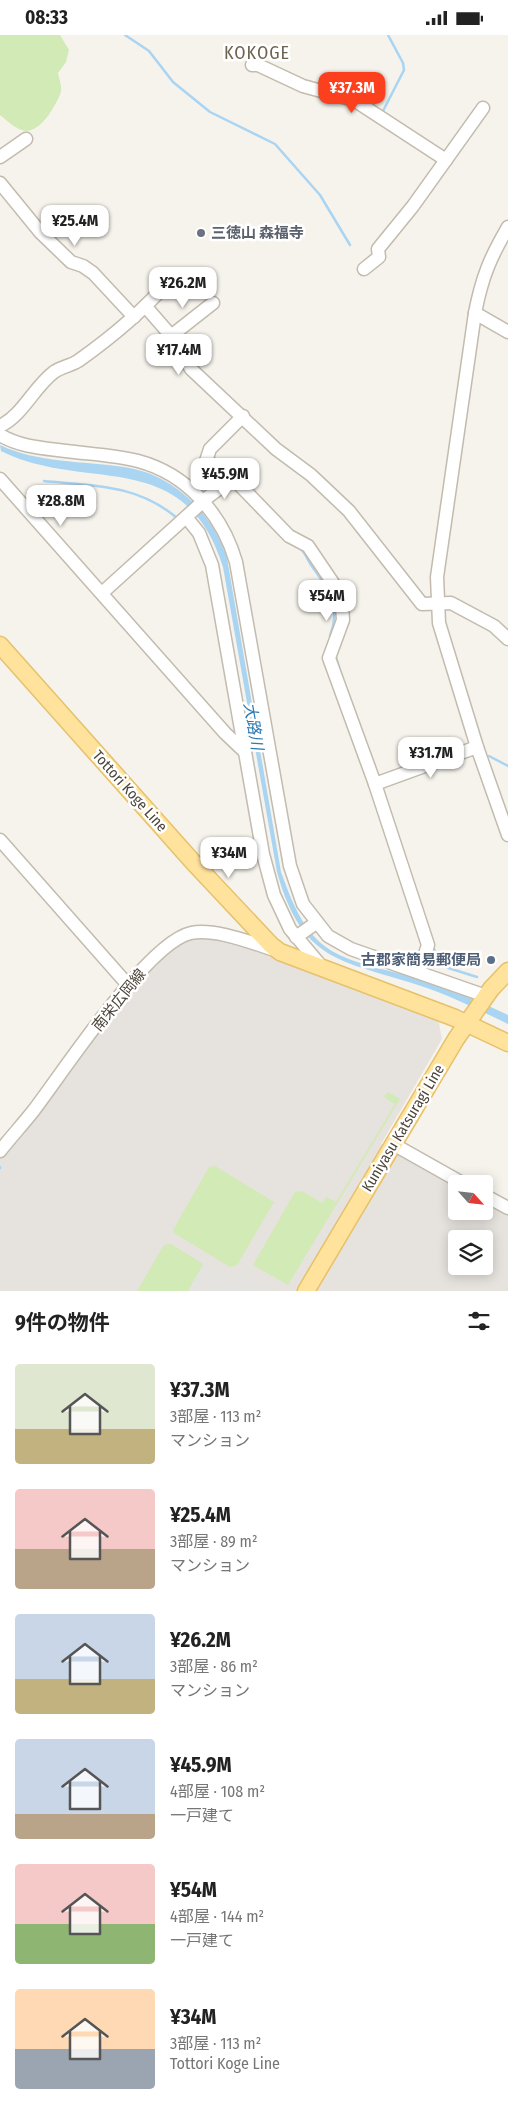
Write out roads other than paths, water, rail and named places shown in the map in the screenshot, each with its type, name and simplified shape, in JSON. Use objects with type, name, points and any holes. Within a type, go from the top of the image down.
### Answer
[{"type":"main road","name":"Tottori Koge Line","points":[[0,645],[259,935],[280,952],[322,967],[477,1009],[508,1043]]},
{"type":"main road","name":"Kuniyasu Katsuragi Line","points":[[306,1291],[393,1144],[477,1009],[508,971]]},
{"type":"street","points":[[252,65],[258,65],[303,86],[354,100],[446,159]]},
{"type":"street","points":[[364,269],[379,257],[378,249],[413,206],[483,108]]},
{"type":"street","points":[[0,157],[26,139]]},
{"type":"street","points":[[1,187],[40,232],[71,262],[83,266],[93,273],[134,317]]},
{"type":"street","points":[[508,227],[492,255],[482,278],[475,313],[437,577],[439,623],[477,747],[508,835]]},
{"type":"street","points":[[0,426],[11,419],[55,371],[78,361],[134,317],[146,307],[170,280]]},
{"type":"street","points":[[171,336],[213,303]]},
{"type":"street","points":[[146,307],[171,336],[191,369],[276,449],[334,495],[422,604],[451,603],[494,626],[508,639]]},
{"type":"street","points":[[475,313],[508,332]]},
{"type":"street","points":[[243,416],[210,449],[206,461],[227,472],[290,536],[308,546],[335,586],[342,605],[342,621],[329,658],[375,784],[428,945],[419,972]]},
{"type":"street","points":[[0,435],[30,446],[140,461],[187,486],[203,501],[223,527],[236,562],[290,866],[299,895],[316,923],[328,936],[351,949],[419,972],[477,1009]]},
{"type":"street","points":[[0,479],[245,752]]},
{"type":"street","points":[[102,593],[203,501],[232,479]]},
{"type":"street","points":[[187,517],[199,533],[212,565],[269,880],[274,895],[296,937],[322,967]]},
{"type":"street","points":[[375,784],[477,747]]},
{"type":"street","points":[[0,840],[128,985]]},
{"type":"street","points":[[296,937],[316,923]]},
{"type":"street","name":"南栄広岡線","points":[[0,1151],[33,1111],[128,985],[156,955],[188,933],[203,931],[280,952]]},
{"type":"street","points":[[393,1144],[448,1175]]},
{"type":"street","points":[[493,1200],[508,1208]]},
{"type":"water","name":"大路川","points":[[0,445],[29,455],[60,461],[124,467],[142,471],[174,487],[201,511],[220,541],[227,558],[281,872],[298,913],[310,932],[335,953],[367,965],[449,989],[508,1015],[508,1024],[435,991],[350,964],[331,955],[314,943],[300,926],[288,903],[277,872],[223,567],[206,528],[184,503],[158,488],[130,479],[66,470],[34,463],[1,451]]},
{"type":"waterway","points":[[125,35],[149,51],[173,82],[210,112],[275,144],[320,195],[350,245]]},
{"type":"waterway","points":[[382,113],[404,70],[403,63],[388,35]]},
{"type":"waterway","points":[[44,481],[98,486],[131,493],[162,507],[177,518]]},
{"type":"waterway","points":[[300,548],[328,590],[334,606],[333,625],[330,636]]},
{"type":"waterway","points":[[336,657],[341,674]]},
{"type":"waterway","points":[[489,756],[508,766]]},
{"type":"waterway","points":[[434,949],[442,966],[477,977]]},
{"type":"place","name":"三徳山 森福寺","points":[[201,233]]},
{"type":"place","name":"古郡家簡易郵便局","points":[[491,960]]},
{"type":"district","name":"KOKOGE","points":[[257,53]]}]
